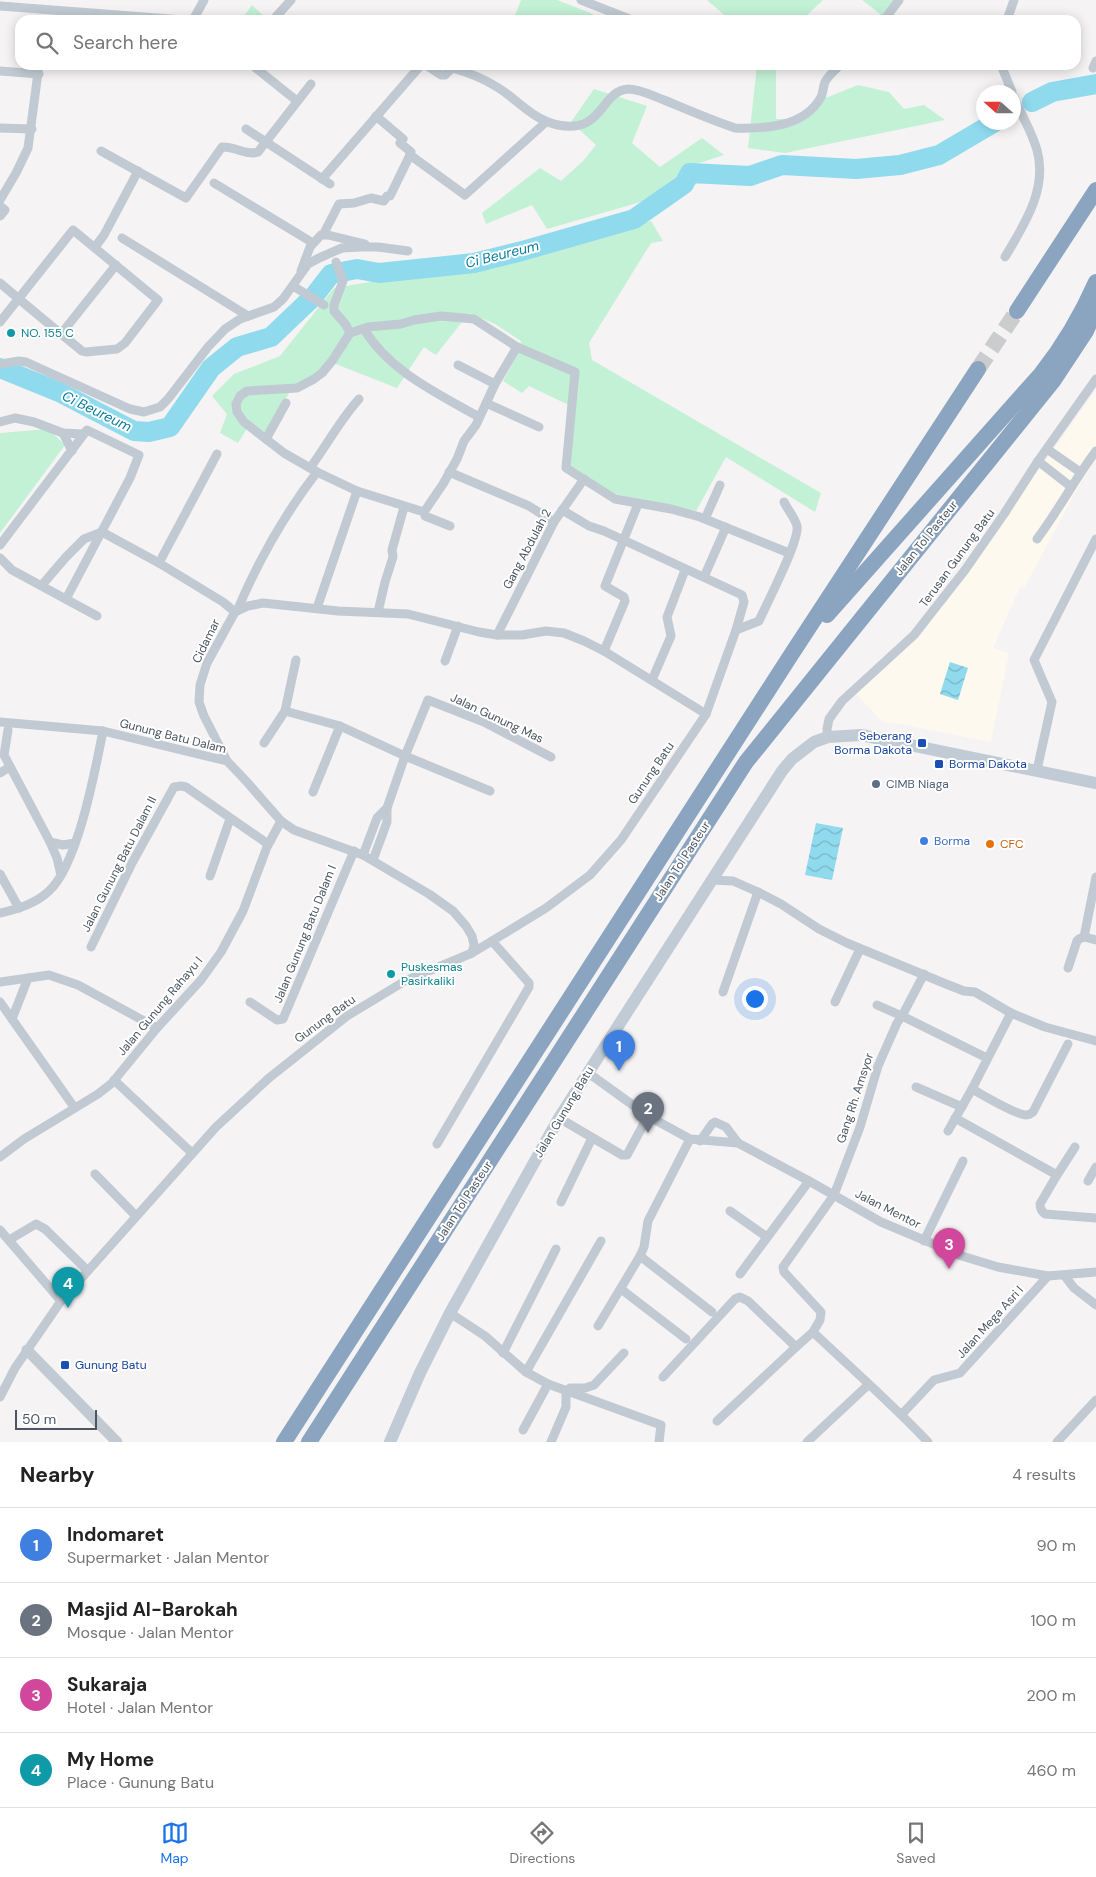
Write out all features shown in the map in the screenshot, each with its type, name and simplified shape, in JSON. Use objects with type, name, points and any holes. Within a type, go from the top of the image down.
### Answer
[{"type":"highway","points":[[1017,311],[1096,190]]},
{"type":"highway","points":[[789,658],[1041,374],[1061,349],[1082,314],[1096,282]]},
{"type":"highway","name":"Jalan Tol Pasteur","points":[[309,1442],[746,762],[1053,381],[1086,331],[1096,309]]},
{"type":"highway","name":"Jalan Tol Pasteur","points":[[284,1442],[789,658],[978,369]]},
{"type":"main road","points":[[828,737],[861,735],[880,738],[1096,783]]},
{"type":"main road","name":"Jalan Gunung Batu","points":[[390,1442],[420,1373],[450,1313],[559,1118],[587,1072],[792,759],[814,742],[828,737]]},
{"type":"street","points":[[196,15],[204,0]]},
{"type":"street","points":[[278,15],[291,0]]},
{"type":"street","points":[[581,0],[619,15]]},
{"type":"street","points":[[888,15],[899,0]]},
{"type":"street","points":[[1009,15],[1014,0]]},
{"type":"street","points":[[3,4],[43,10],[113,15]]},
{"type":"street","points":[[43,10],[43,15]]},
{"type":"street","points":[[0,71],[20,70]]},
{"type":"street","points":[[0,200],[28,148],[39,70]]},
{"type":"street","points":[[258,70],[297,102]]},
{"type":"street","points":[[246,129],[326,181],[376,116],[417,70]]},
{"type":"street","points":[[434,70],[441,75],[445,75],[450,70]]},
{"type":"street","points":[[457,70],[498,88],[535,116],[559,126],[572,126],[591,122],[614,96],[628,89],[647,94],[735,128],[790,123],[804,116],[816,105],[822,96],[825,82],[836,70]]},
{"type":"street","points":[[1003,70],[1009,85]]},
{"type":"street","points":[[101,151],[186,198],[222,148],[228,147],[254,154],[258,152],[311,84]]},
{"type":"street","points":[[1005,257],[1026,222],[1036,196],[1040,177],[1037,149],[1021,113]]},
{"type":"street","points":[[325,230],[339,204],[354,203],[371,198],[384,201],[386,196],[390,196],[412,152],[400,143],[403,139],[376,116]]},
{"type":"street","points":[[410,155],[465,195],[546,122]]},
{"type":"street","points":[[0,128],[32,129]]},
{"type":"street","points":[[95,247],[138,172]]},
{"type":"street","points":[[214,183],[313,243]]},
{"type":"street","points":[[0,206],[5,210],[0,216]]},
{"type":"street","points":[[0,283],[19,299],[61,334],[82,351],[86,352],[115,350],[125,343],[158,300],[73,230],[19,299],[0,322]]},
{"type":"street","points":[[1,364],[19,361],[31,364],[137,412],[149,412],[160,407],[168,399],[220,334],[240,319],[274,307],[295,287],[306,254],[313,243],[321,236],[328,235],[378,247],[408,251]]},
{"type":"street","points":[[122,238],[248,316]]},
{"type":"street","points":[[301,272],[308,264],[342,248],[378,247]]},
{"type":"street","points":[[336,262],[343,281],[334,305],[334,311],[350,333]]},
{"type":"street","points":[[61,334],[116,266]]},
{"type":"street","points":[[295,287],[324,306]]},
{"type":"street","points":[[450,526],[425,516],[424,512],[357,491],[313,470],[284,453],[244,422],[237,412],[236,404],[240,396],[247,392],[297,388],[309,382],[322,374],[350,333],[364,328],[401,324],[441,316],[474,319],[516,346],[575,372],[566,468],[615,498],[671,509],[705,519],[789,553]]},
{"type":"street","points":[[364,328],[373,345],[385,357],[410,376],[479,417]]},
{"type":"street","points":[[424,512],[449,472],[464,441],[476,425],[495,384],[516,346]]},
{"type":"street","points":[[458,365],[495,384]]},
{"type":"street","name":"Terusan Gunung Batu","points":[[828,737],[827,729],[834,711],[844,699],[914,635],[924,623],[1004,514],[1038,460],[1096,379]]},
{"type":"street","points":[[102,532],[236,611],[282,522],[344,416],[359,399]]},
{"type":"street","points":[[266,439],[286,403]]},
{"type":"street","points":[[486,403],[539,427]]},
{"type":"street","points":[[0,422],[15,418],[34,422],[62,433],[83,434]]},
{"type":"street","points":[[0,545],[87,430],[139,455],[130,478],[66,599]]},
{"type":"street","points":[[62,433],[72,451]]},
{"type":"street","points":[[1047,449],[1080,472]]},
{"type":"street","points":[[1037,539],[1050,522],[1070,486],[1096,450]]},
{"type":"street","points":[[159,564],[217,454]]},
{"type":"street","points":[[1038,460],[1070,486]]},
{"type":"street","points":[[449,472],[522,502],[554,522]]},
{"type":"street","name":"Gang Abdulah 2","points":[[497,635],[554,522],[584,479]]},
{"type":"street","points":[[705,519],[720,485]]},
{"type":"street","points":[[317,608],[357,491]]},
{"type":"street","points":[[736,630],[759,621],[789,553],[797,531],[797,525],[784,502]]},
{"type":"street","points":[[604,651],[625,601],[624,597],[605,587],[605,584],[638,504]]},
{"type":"street","points":[[378,612],[404,507]]},
{"type":"street","points":[[562,510],[589,526],[704,577],[726,527]]},
{"type":"street","points":[[42,586],[76,547],[84,540],[102,532]]},
{"type":"street","points":[[1037,770],[1052,702],[1034,660],[1096,539]]},
{"type":"street","points":[[0,558],[12,570],[97,616]]},
{"type":"street","points":[[652,680],[671,636],[667,617],[685,570]]},
{"type":"street","name":"Gunung Batu","points":[[0,1397],[27,1350],[61,1302],[87,1270],[216,1127],[259,1086],[348,1016],[405,980],[472,953],[546,908],[590,875],[621,840],[706,714],[736,630],[744,602],[742,595],[704,577]]},
{"type":"street","name":"Cidamar","points":[[227,761],[199,702],[200,685],[208,663],[226,626],[236,611],[263,602],[349,612],[408,614],[497,635],[522,635],[546,631],[557,632],[584,641],[604,651],[706,714]]},
{"type":"street","points":[[445,661],[458,626]]},
{"type":"street","points":[[264,743],[285,711],[296,660]]},
{"type":"street","name":"Jalan Gunung Mas","points":[[373,860],[387,822],[387,808],[405,756],[428,700],[484,722],[551,757]]},
{"type":"street","points":[[285,711],[340,726],[490,792]]},
{"type":"street","name":"Gunung Batu Dalam","points":[[0,722],[103,731],[227,761],[281,821],[294,830],[354,850],[454,911],[472,936],[474,945],[472,953]]},
{"type":"street","points":[[312,792],[340,726]]},
{"type":"street","points":[[8,730],[2,756],[50,842],[61,875]]},
{"type":"street","points":[[0,913],[38,900],[50,890],[61,875],[75,844],[103,731]]},
{"type":"street","points":[[0,773],[10,768]]},
{"type":"street","name":"Jalan Gunung Batu Dalam II","points":[[91,947],[132,863],[174,787],[186,787],[268,844]]},
{"type":"street","name":"Jalan Gunung Mas","points":[[363,855],[377,818],[387,808]]},
{"type":"street","points":[[210,876],[230,819]]},
{"type":"street","name":"Jalan Gunung Rahayu I","points":[[0,1156],[74,1107],[98,1094],[114,1080],[157,1028],[201,980],[220,952],[243,911],[268,844],[281,821]]},
{"type":"street","points":[[50,842],[62,845],[75,844]]},
{"type":"street","name":"Jalan Gunung Batu Dalam I","points":[[250,1002],[277,1020],[283,1019],[354,850]]},
{"type":"street","points":[[0,874],[19,908]]},
{"type":"street","points":[[1084,937],[1096,877]]},
{"type":"street","points":[[711,880],[733,881],[781,904],[819,929],[860,949],[964,990],[976,992],[1011,1013],[1052,1029],[1096,1041]]},
{"type":"street","points":[[723,992],[758,892]]},
{"type":"street","points":[[1068,968],[1079,938],[1084,937],[1096,940]]},
{"type":"street","points":[[437,1144],[529,986],[529,983],[492,942]]},
{"type":"street","points":[[835,1002],[860,949]]},
{"type":"street","points":[[0,982],[47,974],[78,985],[157,1028]]},
{"type":"street","name":"Gang Rh. Amsyor","points":[[814,1332],[820,1320],[821,1312],[783,1270],[834,1195],[860,1127],[878,1066],[924,974]]},
{"type":"street","points":[[12,1019],[28,978]]},
{"type":"street","points":[[0,1002],[74,1107]]},
{"type":"street","points":[[877,1005],[987,1058]]},
{"type":"street","points":[[948,1132],[1011,1013]]},
{"type":"street","points":[[972,1089],[1014,1111],[1029,1115],[1033,1112],[1068,1044]]},
{"type":"street","name":"Jalan Mentor","points":[[587,1072],[648,1116],[690,1140],[738,1143],[881,1222],[962,1256],[998,1267],[1048,1276],[1096,1272]]},
{"type":"street","points":[[114,1080],[192,1154]]},
{"type":"street","points":[[916,1087],[962,1107]]},
{"type":"street","points":[[559,1118],[622,1155],[627,1155],[648,1116]]},
{"type":"street","points":[[955,1118],[1057,1175]]},
{"type":"street","name":"Jalan Mentor","points":[[700,1141],[715,1122],[726,1127],[738,1143]]},
{"type":"street","points":[[561,1202],[592,1138]]},
{"type":"street","points":[[598,1326],[640,1256],[644,1247],[649,1217],[690,1140]]},
{"type":"street","points":[[1075,1147],[1040,1204],[1040,1207],[1045,1214],[1096,1218]]},
{"type":"street","points":[[924,1241],[963,1161]]},
{"type":"street","points":[[1088,1181],[1096,1168]]},
{"type":"street","points":[[95,1174],[136,1216]]},
{"type":"street","points":[[740,1274],[809,1181]]},
{"type":"street","points":[[730,1211],[767,1237]]},
{"type":"street","points":[[9,1240],[36,1224],[44,1229],[87,1270]]},
{"type":"street","points":[[1,1232],[61,1302]]},
{"type":"street","points":[[526,1372],[600,1241]]},
{"type":"street","points":[[503,1353],[556,1249]]},
{"type":"street","points":[[640,1256],[712,1312]]},
{"type":"street","points":[[1064,1275],[1074,1288],[1096,1305]]},
{"type":"street","name":"Jalan Mega Asri I","points":[[902,1414],[934,1380],[960,1373],[1048,1276]]},
{"type":"street","points":[[621,1289],[686,1339]]},
{"type":"street","points":[[663,1377],[734,1299],[740,1297],[748,1302],[796,1347]]},
{"type":"street","points":[[450,1313],[484,1336],[526,1372],[548,1384],[661,1425],[659,1442]]},
{"type":"street","points":[[717,1421],[814,1332],[868,1385],[902,1414],[928,1442]]},
{"type":"street","points":[[27,1350],[117,1442]]},
{"type":"street","points":[[551,1442],[566,1407],[566,1392],[570,1388],[585,1388],[594,1385],[624,1353]]},
{"type":"street","points":[[523,1430],[548,1384]]},
{"type":"street","points":[[807,1442],[868,1385]]},
{"type":"street","points":[[1057,1442],[1096,1400]]},
{"type":"shaded area","points":[[1096,390],[1096,460],[1080,484],[1024,588],[1020,587],[993,648],[1009,653],[991,742],[883,722],[856,694],[921,635]]},
{"type":"green space","points":[[521,0],[557,0],[593,14],[593,15],[515,15]]},
{"type":"green space","points":[[707,0],[823,0],[807,15],[724,15]]},
{"type":"green space","points":[[862,0],[900,0],[886,15],[881,15]]},
{"type":"green space","points":[[252,5],[263,15],[245,15]]},
{"type":"green space","points":[[756,70],[776,70],[776,119],[801,119],[823,99],[858,85],[889,92],[904,109],[924,105],[945,120],[785,153],[748,148]]},
{"type":"green space","points":[[594,89],[647,106],[632,143],[660,167],[702,138],[724,155],[690,166],[644,201],[547,229],[532,205],[486,224],[482,213],[540,168],[561,181],[583,161],[596,145],[571,122]]},
{"type":"green space","points":[[651,221],[663,241],[651,243],[589,343],[592,360],[821,493],[815,512],[726,457],[696,511],[615,494],[567,467],[575,408],[529,386],[522,393],[503,381],[519,352],[521,341],[495,324],[469,313],[436,355],[424,347],[397,388],[328,361],[319,372],[293,386],[266,433],[251,422],[238,443],[220,433],[227,414],[212,396],[234,374],[280,356],[334,288],[495,261]]},
{"type":"green space","points":[[48,429],[65,445],[0,533],[0,433]]},
{"type":"water","points":[[950,662],[968,668],[958,700],[940,694]]},
{"type":"water","points":[[816,823],[843,828],[832,880],[805,875]]},
{"type":"waterway","name":"Ci Beureum","points":[[1032,102],[1052,92],[1096,84]]},
{"type":"waterway","name":"Ci Beureum","points":[[0,368],[59,392],[134,431],[149,432],[170,427],[211,368],[237,347],[271,337],[314,296],[331,274],[357,269],[379,273],[474,263],[522,251],[634,219],[684,184],[690,173],[750,176],[782,165],[856,169],[900,165],[939,155],[981,130]]},
{"type":"tunnel","points":[[978,369],[1017,311]]},
{"type":"place","name":"NO. 155 C","points":[[11,333]]},
{"type":"place","name":"Seberang Borma Dakota","points":[[922,743]]},
{"type":"place","name":"Borma Dakota","points":[[939,764]]},
{"type":"place","name":"CIMB Niaga","points":[[876,784]]},
{"type":"place","name":"Borma","points":[[924,841]]},
{"type":"place","name":"CFC","points":[[990,844]]},
{"type":"place","name":"Puskesmas Pasirkaliki","points":[[391,974]]},
{"type":"place","name":"Indomaret","points":[[619,1071]]},
{"type":"place","name":"Masjid Al-Barokah","points":[[648,1133]]},
{"type":"place","name":"Sukaraja","points":[[949,1269]]},
{"type":"place","name":"My Home","points":[[68,1308]]},
{"type":"place","name":"Gunung Batu","points":[[65,1365]]}]
